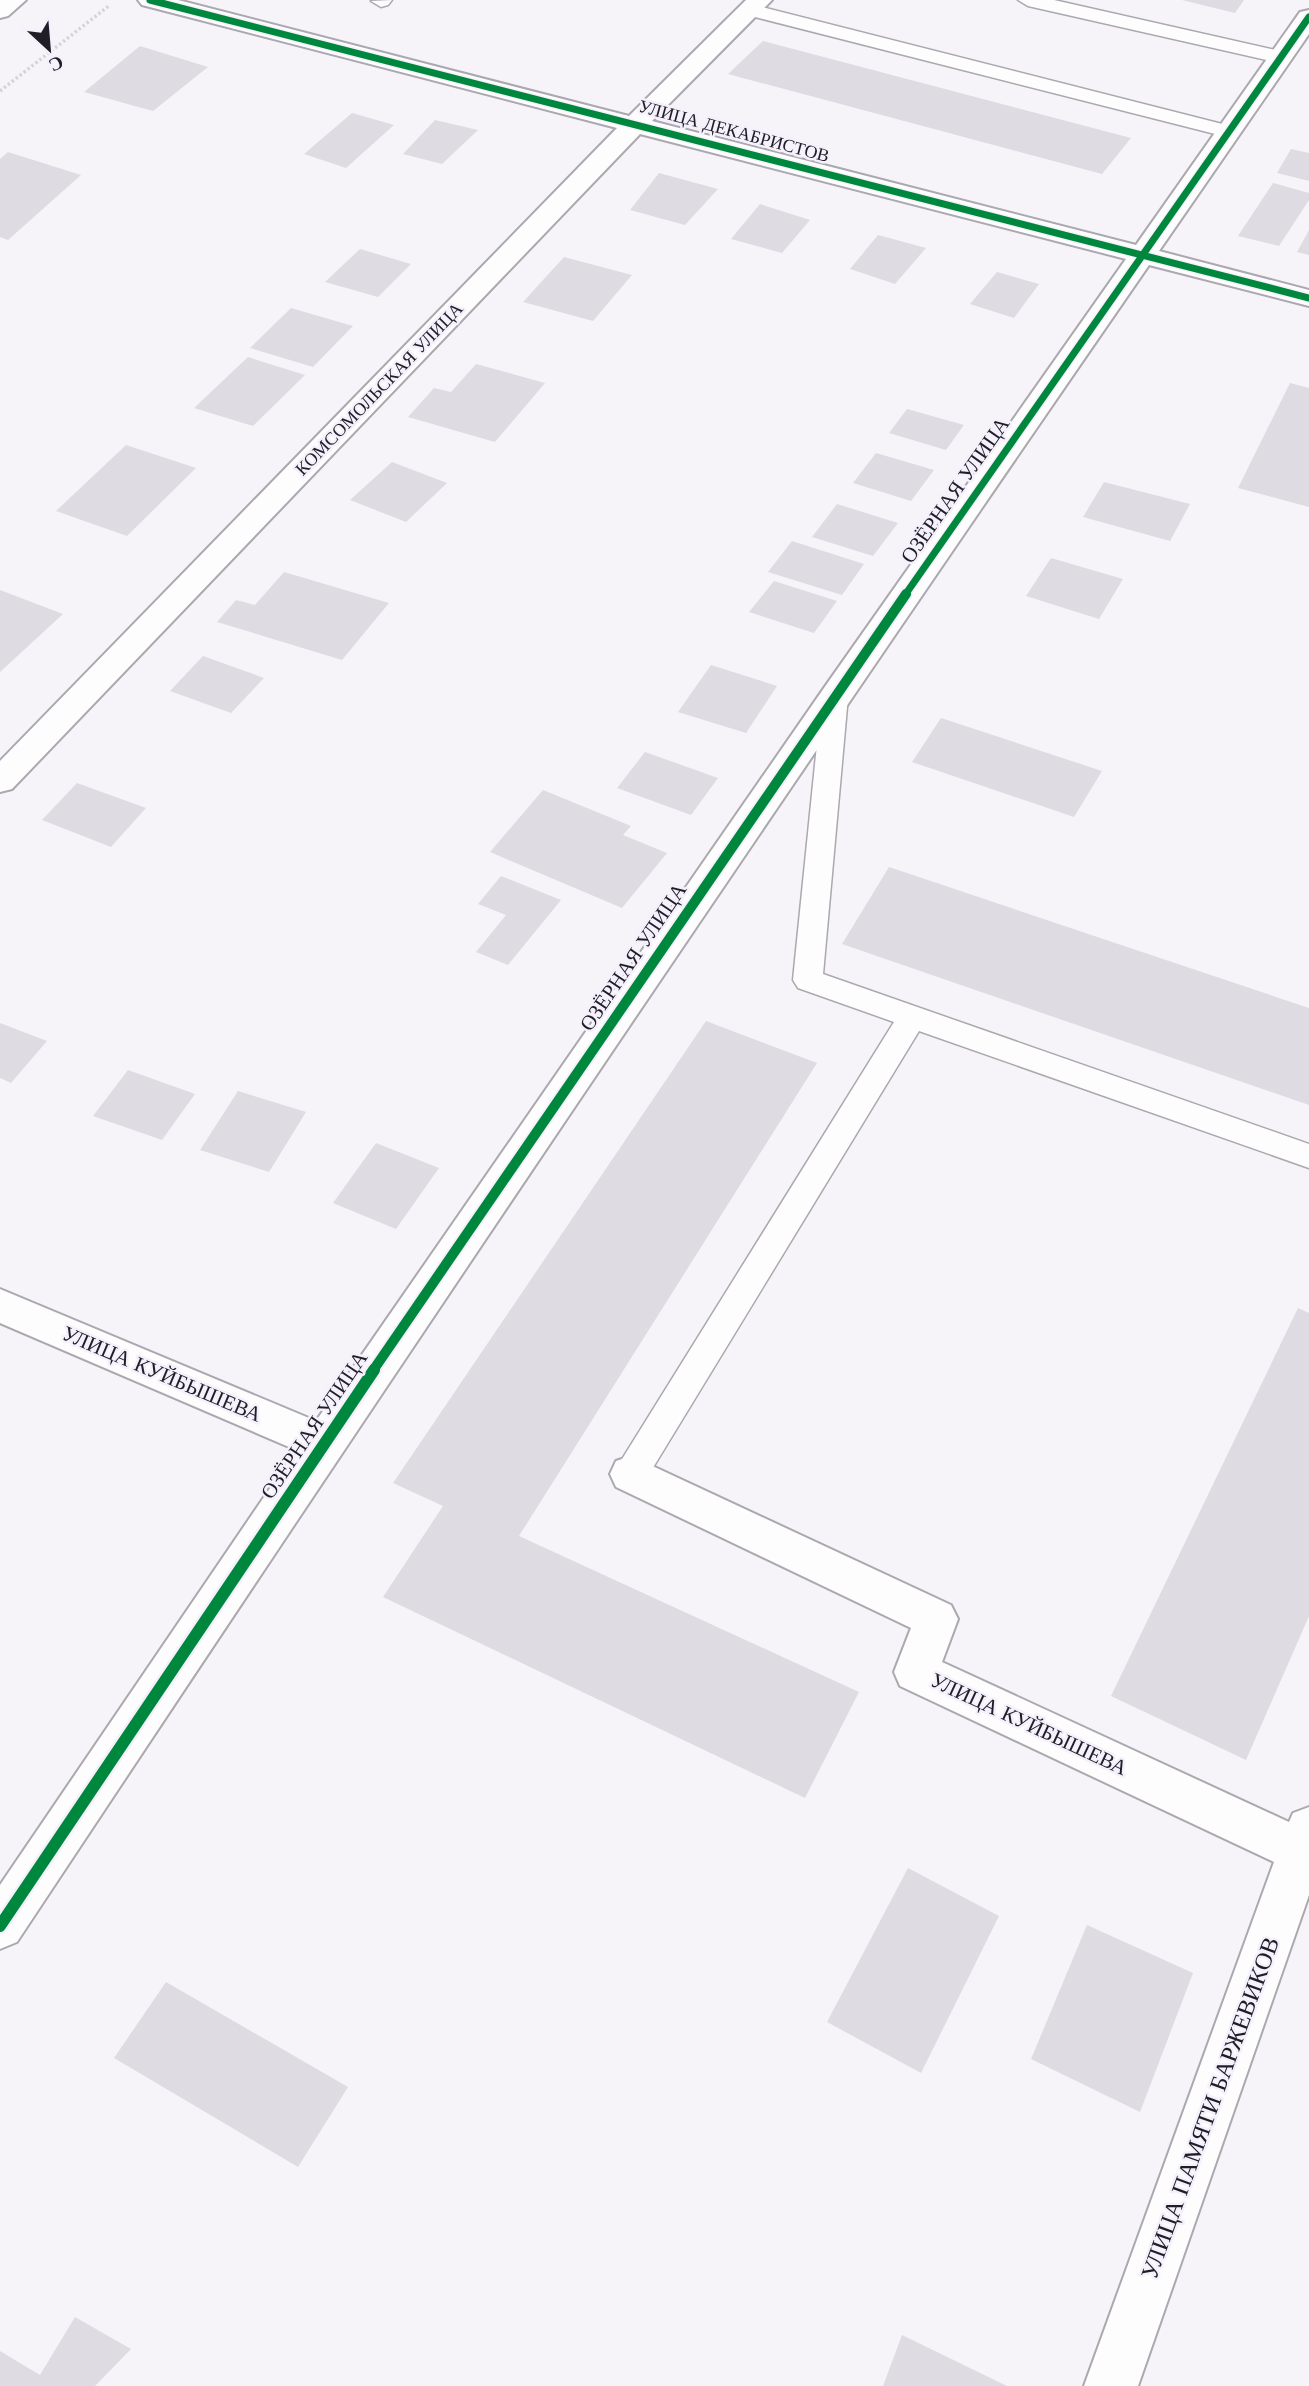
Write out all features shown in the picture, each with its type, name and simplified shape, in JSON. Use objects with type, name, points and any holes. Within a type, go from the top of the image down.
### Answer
[{"type":"street","points":[[0,11],[14,0]]},
{"type":"street","name":"УЛИЦА ДЕКАБРИСТОВ","points":[[150,0],[1309,298]]},
{"type":"street","name":"КОМСОМОЛЬСКАЯ УЛИЦА","points":[[0,781],[636,123],[755,5]]},
{"type":"street","name":"ОЗЁРНАЯ УЛИЦА","points":[[0,1926],[324,1443],[835,696],[1309,17]]},
{"type":"street","name":"УЛИЦА КУЙБЫШЕВА","points":[[0,1305],[324,1443]]},
{"type":"street","name":"УЛИЦА КУЙБЫШЕВА","points":[[631,1474],[936,1619],[916,1672],[1306,1845]]},
{"type":"street","name":"УЛИЦА ПАМЯТИ БАРЖЕВИКОВ","points":[[1111,2386],[1306,1845]]},
{"type":"lane","points":[[1028,0],[1280,57]]},
{"type":"lane","points":[[755,5],[1227,131]]},
{"type":"lane","points":[[835,696],[808,980],[1309,1156]]},
{"type":"lane","points":[[631,1474],[912,1017]]},
{"type":"path","points":[[0,91],[116,0]]},
{"type":"building","points":[[1182,0],[1244,0],[1235,13]]},
{"type":"building","points":[[763,41],[1131,138],[1102,174],[728,74]]},
{"type":"building","points":[[140,46],[208,67],[153,111],[84,92]]},
{"type":"building","points":[[352,113],[394,125],[346,168],[304,154]]},
{"type":"building","points":[[435,120],[478,130],[442,164],[403,154]]},
{"type":"building","points":[[1291,149],[1309,153],[1309,181],[1277,173]]},
{"type":"building","points":[[8,152],[81,175],[8,240],[0,237],[0,159]]},
{"type":"building","points":[[659,173],[718,189],[685,225],[630,210]]},
{"type":"building","points":[[1273,183],[1309,193],[1309,200],[1279,246],[1238,236]]},
{"type":"building","points":[[760,204],[810,220],[782,253],[731,239]]},
{"type":"building","points":[[1309,230],[1309,255],[1297,252]]},
{"type":"building","points":[[878,235],[926,248],[895,284],[850,269]]},
{"type":"building","points":[[360,249],[411,264],[378,297],[325,282]]},
{"type":"building","points":[[564,257],[632,275],[593,321],[523,302]]},
{"type":"building","points":[[997,272],[1039,284],[1014,318],[970,304]]},
{"type":"building","points":[[291,308],[353,326],[313,367],[250,348]]},
{"type":"building","points":[[248,357],[305,375],[253,426],[194,408]]},
{"type":"building","points":[[476,364],[545,383],[495,442],[408,417],[434,388],[451,392]]},
{"type":"building","points":[[1290,383],[1309,388],[1309,507],[1238,488]]},
{"type":"building","points":[[907,409],[964,425],[946,450],[889,433]]},
{"type":"building","points":[[126,445],[196,468],[127,536],[56,511]]},
{"type":"building","points":[[876,453],[934,470],[911,501],[853,483]]},
{"type":"building","points":[[392,462],[447,483],[406,522],[350,500]]},
{"type":"building","points":[[1104,482],[1190,504],[1170,541],[1083,517]]},
{"type":"building","points":[[837,504],[898,523],[873,556],[812,537]]},
{"type":"building","points":[[792,541],[864,564],[842,595],[768,572]]},
{"type":"building","points":[[1051,558],[1123,579],[1099,619],[1026,596]]},
{"type":"building","points":[[284,572],[389,603],[342,660],[217,622],[236,600],[255,605]]},
{"type":"building","points":[[774,581],[837,601],[814,633],[749,612]]},
{"type":"building","points":[[0,590],[63,614],[0,672]]},
{"type":"building","points":[[203,656],[264,678],[231,713],[170,691]]},
{"type":"building","points":[[711,665],[777,686],[746,733],[678,712]]},
{"type":"building","points":[[941,718],[1102,771],[1074,817],[912,762]]},
{"type":"building","points":[[645,752],[718,778],[691,815],[617,788]]},
{"type":"building","points":[[77,783],[146,808],[111,847],[42,820]]},
{"type":"building","points":[[543,790],[631,826],[623,835],[667,853],[622,908],[490,852]]},
{"type":"building","points":[[889,867],[1309,1008],[1309,1105],[842,944]]},
{"type":"building","points":[[501,876],[561,900],[508,965],[476,952],[506,915],[478,904]]},
{"type":"building","points":[[706,1021],[817,1063],[519,1536],[859,1692],[805,1798],[383,1597],[443,1506],[393,1483]]},
{"type":"building","points":[[0,1023],[47,1041],[11,1083],[0,1078]]},
{"type":"building","points":[[128,1070],[195,1094],[162,1140],[93,1116]]},
{"type":"building","points":[[238,1091],[306,1112],[269,1172],[200,1150]]},
{"type":"building","points":[[376,1143],[439,1168],[396,1229],[333,1203]]},
{"type":"building","points":[[1298,1308],[1309,1313],[1309,1616],[1246,1760],[1111,1696]]},
{"type":"building","points":[[908,1868],[999,1916],[921,2073],[827,2022]]},
{"type":"building","points":[[1087,1925],[1193,1973],[1140,2112],[1031,2059]]},
{"type":"building","points":[[166,1982],[348,2087],[298,2167],[114,2058]]},
{"type":"building","points":[[75,2317],[131,2349],[95,2386],[0,2386],[0,2351],[40,2375]]},
{"type":"building","points":[[902,2335],[1007,2386],[883,2386]]},
{"type":"cycle path","points":[[150,0],[1309,298]]},
{"type":"cycle path","points":[[0,1926],[324,1443],[835,696],[1309,17]]}]
